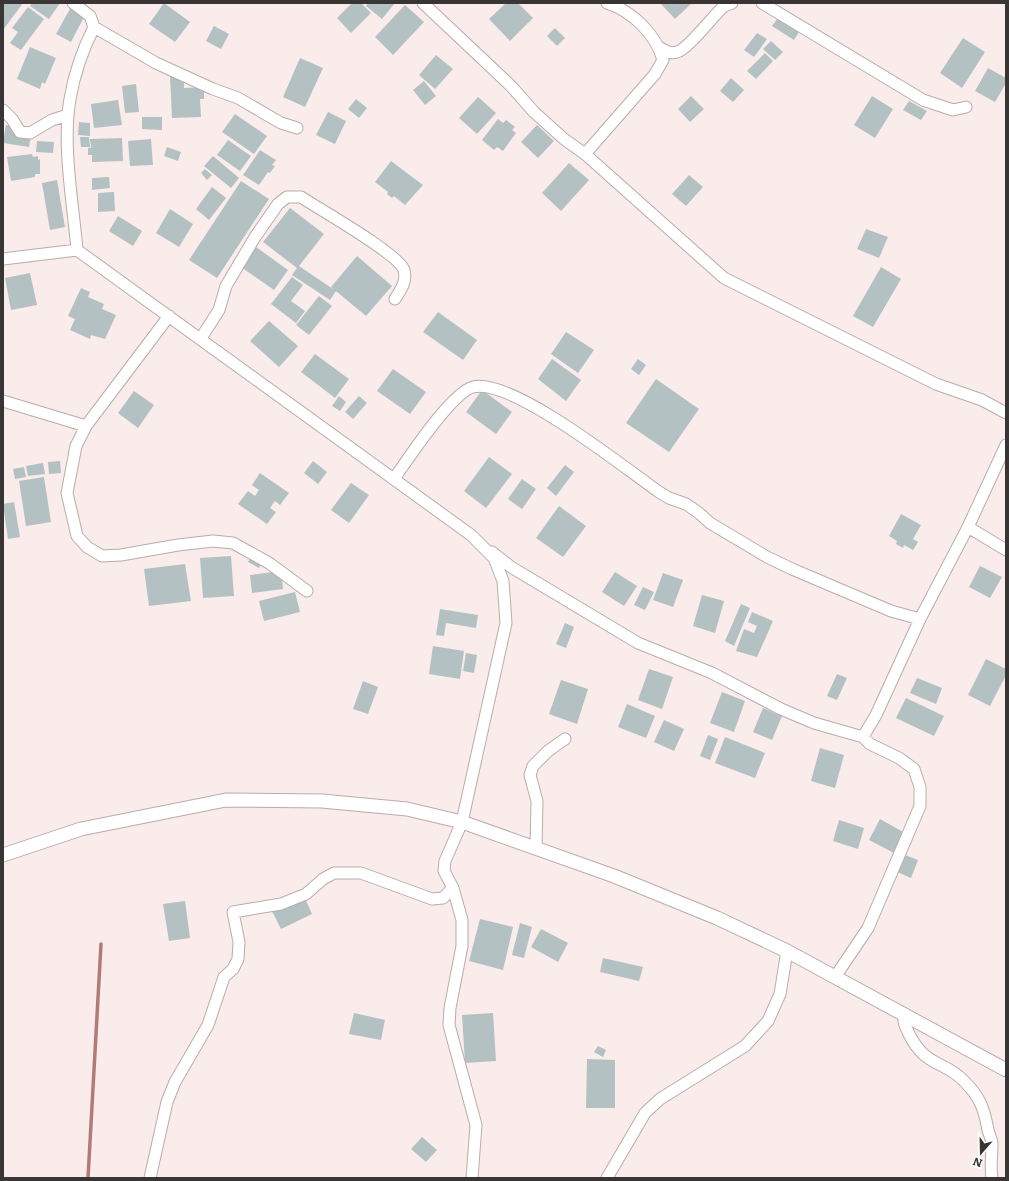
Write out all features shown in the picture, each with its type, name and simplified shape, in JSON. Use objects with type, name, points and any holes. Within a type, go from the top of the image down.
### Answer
[{"type":"street","points":[[73,3],[90,16],[94,27],[156,63],[212,89],[238,98],[281,123],[297,128]]},
{"type":"street","points":[[423,3],[511,86],[534,112],[564,139],[585,154],[724,278],[936,384],[982,400],[1006,413]]},
{"type":"street","points":[[585,154],[656,74],[663,60],[659,47],[654,39],[631,15],[620,7],[607,3]]},
{"type":"street","points":[[659,47],[667,52],[677,52],[685,47],[724,6],[732,3]]},
{"type":"street","points":[[762,3],[923,100],[953,110],[966,107]]},
{"type":"street","points":[[77,250],[69,159],[68,115],[70,99],[78,67],[94,27]]},
{"type":"street","points":[[3,110],[12,119],[20,132],[30,133],[52,120],[68,115]]},
{"type":"street","points":[[200,338],[218,310],[226,286],[255,237],[278,204],[287,197],[301,197],[391,255],[404,269],[405,283],[395,299]]},
{"type":"street","points":[[3,259],[77,250],[471,535],[511,567],[638,642],[712,673],[781,709],[814,723],[863,737],[870,744],[899,758],[914,769],[920,787],[920,806],[868,928],[835,977]]},
{"type":"street","points":[[169,316],[86,426],[76,446],[66,493],[77,536],[87,547],[102,556],[213,541],[234,543],[269,563],[307,591]]},
{"type":"street","points":[[394,479],[429,429],[451,404],[471,388],[482,386],[495,389],[520,399],[551,417],[658,492],[686,504],[699,512],[710,523],[767,557],[891,611],[920,619]]},
{"type":"street","points":[[3,401],[86,426]]},
{"type":"street","points":[[863,737],[876,714],[920,619],[968,527],[1006,445]]},
{"type":"street","points":[[968,527],[1006,550]]},
{"type":"street","points":[[471,535],[494,558],[503,581],[506,623],[462,822],[445,860],[444,871],[453,888],[462,920],[462,946],[450,1008],[449,1025],[476,1126],[472,1178]]},
{"type":"street","points":[[536,848],[537,800],[530,775],[533,766],[548,751],[565,739]]},
{"type":"street","points":[[3,855],[81,829],[226,800],[322,801],[407,809],[462,822],[614,876],[709,915],[787,951],[1006,1070]]},
{"type":"street","points":[[150,1178],[167,1102],[175,1082],[208,1025],[224,977],[232,969],[238,959],[239,942],[233,912],[281,904],[306,894],[323,879],[334,874],[362,873],[432,899],[443,898],[453,888]]},
{"type":"street","points":[[607,1178],[645,1113],[660,1099],[745,1046],[768,1021],[780,994],[787,951]]},
{"type":"street","points":[[905,1014],[903,1020],[905,1026],[922,1054],[934,1063],[959,1076],[978,1097],[984,1110],[992,1143],[990,1168],[992,1178]]},
{"type":"building","points":[[4,3],[23,3],[3,30],[3,5]]},
{"type":"building","points":[[32,3],[60,3],[49,19],[30,6]]},
{"type":"building","points":[[164,3],[190,22],[175,42],[149,24]]},
{"type":"building","points":[[352,3],[361,3],[371,13],[351,33],[337,18]]},
{"type":"building","points":[[368,3],[395,3],[382,19],[366,6]]},
{"type":"building","points":[[506,3],[518,3],[533,18],[510,41],[489,19]]},
{"type":"building","points":[[660,3],[692,3],[675,19]]},
{"type":"building","points":[[405,5],[424,22],[393,55],[375,37]]},
{"type":"building","points":[[28,7],[44,19],[21,50],[10,43],[18,32],[12,28]]},
{"type":"building","points":[[71,7],[85,15],[71,42],[56,34]]},
{"type":"building","points":[[778,18],[799,32],[794,40],[772,26]]},
{"type":"building","points":[[214,26],[229,34],[221,49],[206,41]]},
{"type":"building","points":[[555,28],[565,38],[557,46],[547,36]]},
{"type":"building","points":[[757,33],[767,39],[754,57],[744,50]]},
{"type":"building","points":[[963,38],[985,52],[962,88],[940,73]]},
{"type":"building","points":[[771,41],[783,52],[775,60],[763,49]]},
{"type":"building","points":[[30,47],[56,58],[45,84],[42,82],[40,89],[17,79]]},
{"type":"building","points":[[765,53],[773,61],[756,79],[747,71]]},
{"type":"building","points":[[436,55],[453,69],[435,89],[419,75]]},
{"type":"building","points":[[300,58],[323,68],[305,107],[283,97]]},
{"type":"building","points":[[988,68],[1006,78],[1006,83],[995,102],[975,91]]},
{"type":"building","points":[[184,75],[184,88],[204,87],[204,99],[200,99],[201,117],[172,118],[170,76]]},
{"type":"building","points":[[731,78],[744,90],[733,102],[720,91]]},
{"type":"building","points":[[424,81],[436,96],[425,105],[413,90]]},
{"type":"building","points":[[136,84],[139,112],[125,113],[122,86]]},
{"type":"building","points":[[691,96],[704,109],[690,122],[678,109]]},
{"type":"building","points":[[872,96],[893,109],[875,138],[854,125]]},
{"type":"building","points":[[478,97],[496,113],[477,134],[459,118]]},
{"type":"building","points":[[356,99],[367,108],[359,118],[348,109]]},
{"type":"building","points":[[118,100],[122,125],[94,128],[91,104]]},
{"type":"building","points":[[909,101],[927,111],[921,120],[903,110]]},
{"type":"building","points":[[328,112],[346,121],[335,144],[316,135]]},
{"type":"building","points":[[235,114],[267,136],[254,154],[222,132]]},
{"type":"building","points":[[142,117],[162,117],[162,130],[142,129]]},
{"type":"building","points":[[498,119],[503,123],[506,120],[515,127],[512,130],[516,133],[503,151],[497,147],[494,150],[482,140]]},
{"type":"building","points":[[79,122],[90,123],[90,136],[78,135]]},
{"type":"building","points":[[6,125],[32,129],[29,147],[3,143]]},
{"type":"building","points":[[537,125],[554,141],[538,158],[521,142]]},
{"type":"building","points":[[80,137],[89,137],[90,147],[81,147]]},
{"type":"building","points":[[122,138],[123,161],[92,162],[92,155],[88,155],[88,148],[93,147],[91,147],[90,139]]},
{"type":"building","points":[[151,139],[153,165],[130,166],[128,141]]},
{"type":"building","points":[[228,140],[251,156],[240,171],[217,155]]},
{"type":"building","points":[[37,141],[54,142],[53,153],[36,152]]},
{"type":"building","points":[[167,147],[181,152],[178,161],[164,156]]},
{"type":"building","points":[[260,150],[276,160],[272,165],[275,166],[270,173],[268,172],[259,185],[243,175]]},
{"type":"building","points":[[32,154],[33,157],[38,156],[38,160],[40,159],[40,174],[35,174],[35,177],[11,181],[7,157]]},
{"type":"building","points":[[213,156],[239,178],[231,188],[204,166]]},
{"type":"building","points":[[391,161],[423,185],[405,205],[394,196],[392,198],[387,194],[388,192],[375,182]]},
{"type":"building","points":[[569,163],[589,180],[561,211],[542,193]]},
{"type":"building","points":[[205,169],[212,175],[207,180],[201,173]]},
{"type":"building","points":[[689,175],[703,187],[686,206],[672,194]]},
{"type":"building","points":[[109,177],[110,188],[92,190],[92,178]]},
{"type":"building","points":[[57,180],[65,227],[50,230],[42,183]]},
{"type":"building","points":[[241,181],[269,199],[217,278],[189,260]]},
{"type":"building","points":[[212,187],[226,198],[209,220],[196,209]]},
{"type":"building","points":[[114,192],[115,211],[98,212],[98,193]]},
{"type":"building","points":[[290,208],[324,234],[299,266],[336,291],[330,300],[292,275],[297,268],[263,242]]},
{"type":"building","points":[[170,209],[193,224],[179,247],[156,233]]},
{"type":"building","points":[[118,216],[142,231],[133,246],[109,231]]},
{"type":"building","points":[[866,229],[888,237],[879,258],[857,249]]},
{"type":"building","points":[[256,247],[288,270],[274,290],[241,267]]},
{"type":"building","points":[[357,256],[392,286],[366,316],[331,287]]},
{"type":"building","points":[[881,267],[901,279],[873,327],[853,316]]},
{"type":"building","points":[[30,273],[37,305],[11,310],[5,278]]},
{"type":"building","points":[[292,277],[303,285],[291,301],[305,311],[296,323],[271,304]]},
{"type":"building","points":[[81,288],[90,292],[88,297],[104,304],[102,309],[116,315],[105,339],[91,335],[90,339],[70,330],[75,319],[68,316]]},
{"type":"building","points":[[319,296],[332,306],[309,335],[296,325]]},
{"type":"building","points":[[438,312],[477,340],[463,360],[423,332]]},
{"type":"building","points":[[269,321],[298,346],[279,367],[250,341]]},
{"type":"building","points":[[566,332],[594,350],[578,373],[551,354]]},
{"type":"building","points":[[315,354],[349,379],[335,398],[301,372]]},
{"type":"building","points":[[552,359],[581,380],[566,401],[538,379]]},
{"type":"building","points":[[638,359],[646,365],[639,375],[631,369]]},
{"type":"building","points":[[393,369],[426,392],[410,414],[377,391]]},
{"type":"building","points":[[656,379],[699,409],[669,452],[626,423]]},
{"type":"building","points":[[482,390],[512,412],[496,434],[466,412]]},
{"type":"building","points":[[134,391],[154,405],[138,428],[118,413]]},
{"type":"building","points":[[339,396],[346,402],[340,411],[332,406]]},
{"type":"building","points":[[359,396],[367,403],[353,419],[345,412]]},
{"type":"building","points":[[489,457],[512,474],[486,508],[464,491]]},
{"type":"building","points":[[60,461],[61,473],[49,474],[48,462]]},
{"type":"building","points":[[313,461],[327,472],[318,484],[304,473]]},
{"type":"building","points":[[43,463],[45,474],[28,476],[26,466]]},
{"type":"building","points":[[565,465],[574,472],[556,496],[547,488]]},
{"type":"building","points":[[24,467],[26,477],[15,479],[13,469]]},
{"type":"building","points":[[260,473],[289,493],[280,505],[275,501],[270,508],[276,512],[267,524],[238,504],[248,491],[255,496],[259,490],[252,485]]},
{"type":"building","points":[[44,477],[51,522],[26,526],[19,481]]},
{"type":"building","points":[[522,479],[536,489],[522,509],[508,499]]},
{"type":"building","points":[[351,483],[369,495],[349,523],[331,510]]},
{"type":"building","points":[[14,502],[20,537],[8,539],[3,504]]},
{"type":"building","points":[[559,506],[586,526],[563,557],[536,538]]},
{"type":"building","points":[[901,514],[921,525],[913,539],[918,542],[913,550],[904,545],[903,548],[896,544],[897,541],[889,536]]},
{"type":"building","points":[[252,555],[263,561],[259,568],[248,562]]},
{"type":"building","points":[[231,556],[234,596],[203,598],[200,558]]},
{"type":"building","points":[[185,564],[191,601],[149,606],[144,569]]},
{"type":"building","points":[[980,566],[1002,577],[990,598],[969,587]]},
{"type":"building","points":[[281,571],[283,589],[252,593],[250,575]]},
{"type":"building","points":[[615,572],[637,586],[624,606],[602,592]]},
{"type":"building","points":[[663,573],[683,580],[673,607],[653,600]]},
{"type":"building","points":[[643,587],[654,592],[645,610],[634,605]]},
{"type":"building","points":[[295,592],[300,612],[264,621],[259,601]]},
{"type":"building","points":[[702,595],[724,601],[715,633],[693,626]]},
{"type":"building","points":[[741,604],[750,608],[734,646],[725,641]]},
{"type":"building","points":[[440,609],[478,615],[476,628],[446,623],[444,636],[436,635]]},
{"type":"building","points":[[752,612],[773,621],[757,657],[736,651],[744,629],[754,633],[757,626],[748,622]]},
{"type":"building","points":[[565,623],[574,627],[566,648],[556,644]]},
{"type":"building","points":[[433,646],[464,651],[460,679],[429,674]]},
{"type":"building","points":[[466,653],[477,655],[474,673],[463,671]]},
{"type":"building","points":[[986,659],[1006,669],[1006,675],[990,706],[968,695]]},
{"type":"building","points":[[649,669],[673,677],[662,709],[638,700]]},
{"type":"building","points":[[837,674],[847,678],[837,700],[827,696]]},
{"type":"building","points":[[917,678],[942,688],[936,704],[910,693]]},
{"type":"building","points":[[561,680],[588,689],[577,724],[549,714]]},
{"type":"building","points":[[363,681],[378,687],[368,714],[353,709]]},
{"type":"building","points":[[722,692],[745,701],[734,732],[710,723]]},
{"type":"building","points":[[906,698],[944,716],[934,736],[896,718]]},
{"type":"building","points":[[627,704],[655,716],[646,738],[618,727]]},
{"type":"building","points":[[763,708],[782,716],[772,740],[753,732]]},
{"type":"building","points":[[664,720],[684,729],[674,751],[654,742]]},
{"type":"building","points":[[708,735],[718,739],[710,760],[700,756]]},
{"type":"building","points":[[725,737],[765,753],[755,778],[715,763]]},
{"type":"building","points":[[820,748],[844,755],[835,788],[811,781]]},
{"type":"building","points":[[880,819],[905,833],[894,853],[869,840]]},
{"type":"building","points":[[839,820],[864,828],[858,849],[833,841]]},
{"type":"building","points":[[905,855],[918,860],[911,878],[897,872]]},
{"type":"building","points":[[303,894],[312,914],[281,929],[271,909]]},
{"type":"building","points":[[185,901],[190,938],[169,941],[163,904]]},
{"type":"building","points":[[480,919],[513,927],[503,970],[469,961]]},
{"type":"building","points":[[520,923],[532,927],[524,958],[512,955]]},
{"type":"building","points":[[541,929],[568,943],[558,962],[531,947]]},
{"type":"building","points":[[603,958],[643,967],[639,981],[600,972]]},
{"type":"building","points":[[354,1013],[385,1020],[381,1040],[349,1034]]},
{"type":"building","points":[[493,1013],[496,1061],[465,1063],[462,1015]]},
{"type":"building","points":[[598,1046],[606,1050],[603,1057],[594,1052]]},
{"type":"building","points":[[587,1059],[615,1060],[615,1108],[586,1108]]},
{"type":"building","points":[[422,1137],[437,1150],[426,1162],[411,1149]]},
{"type":"waterway","points":[[88,1178],[101,944]]}]
